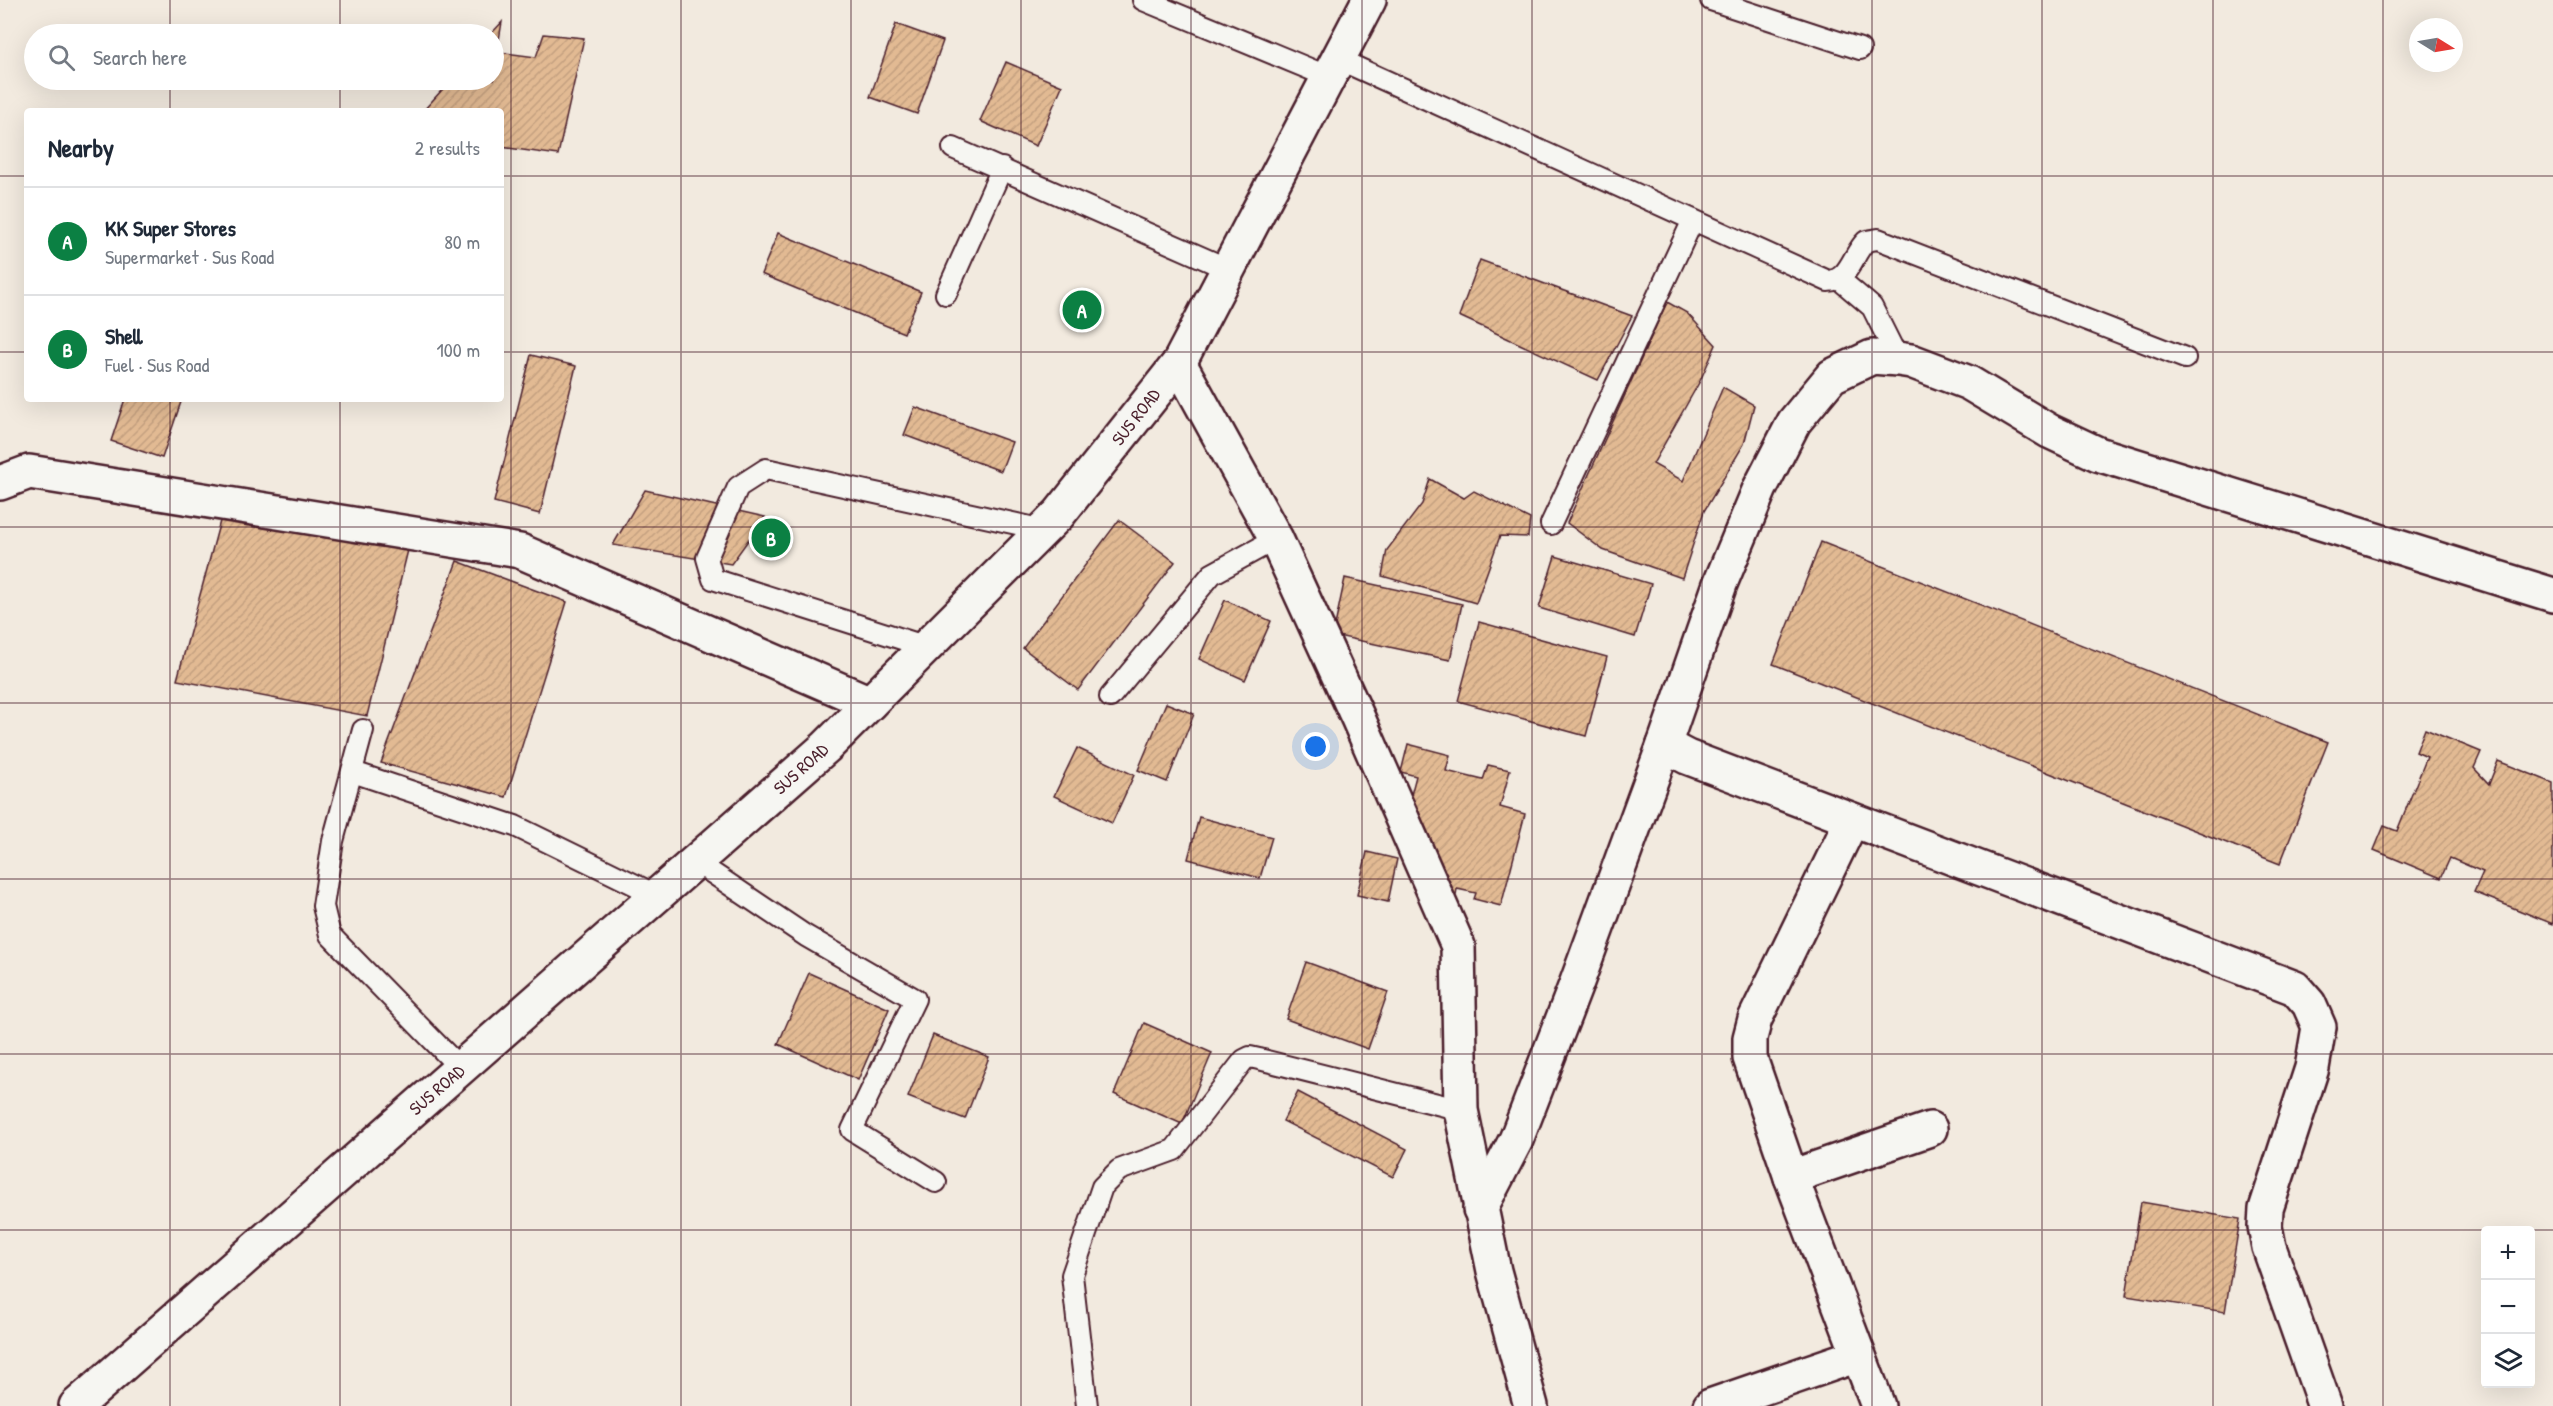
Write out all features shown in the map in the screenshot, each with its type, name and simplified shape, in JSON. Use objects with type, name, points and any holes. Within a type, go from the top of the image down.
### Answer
[{"type":"street","name":"SUS ROAD","points":[[76,1406],[826,747],[1059,514],[1179,363],[1369,0]]},
{"type":"street","points":[[1480,1209],[1516,1140],[1664,745],[1720,584],[1760,488],[1794,422],[1832,376],[1872,357],[1911,362],[1969,384],[2049,431],[2098,454],[2553,595]]},
{"type":"street","points":[[1179,363],[1276,539],[1458,946],[1461,1110],[1494,1271],[1531,1406]]},
{"type":"street","points":[[0,483],[29,472],[520,552],[870,703]]},
{"type":"street","points":[[1664,745],[1687,757],[2295,988],[2309,1004],[2319,1027],[2312,1068],[2266,1209],[2265,1227],[2269,1247],[2325,1406]]},
{"type":"street","points":[[1852,820],[1755,1019],[1750,1038],[1750,1058],[1791,1177],[1878,1406]]},
{"type":"street","points":[[1791,1177],[1930,1129]]},
{"type":"street","points":[[1710,1406],[1858,1355]]},
{"type":"lane","points":[[1143,0],[1333,68],[1693,220],[1828,281],[1839,279],[1861,245],[1871,238],[1878,239],[2185,358]]},
{"type":"lane","points":[[1711,0],[1860,49]]},
{"type":"lane","points":[[953,148],[1228,270]]},
{"type":"lane","points":[[946,294],[1002,168]]},
{"type":"lane","points":[[1551,524],[1693,220]]},
{"type":"lane","points":[[1839,279],[1872,307],[1898,359]]},
{"type":"lane","points":[[927,647],[713,579],[707,558],[738,487],[766,469],[1044,530]]},
{"type":"lane","points":[[1110,697],[1212,574],[1276,539]]},
{"type":"lane","points":[[363,730],[333,841],[323,906],[330,936],[460,1069]]},
{"type":"lane","points":[[352,772],[514,826],[658,896]]},
{"type":"lane","points":[[696,861],[806,936],[915,999],[852,1130],[936,1182]]},
{"type":"lane","points":[[1087,1406],[1072,1275],[1101,1187],[1119,1170],[1174,1150],[1244,1060],[1250,1057],[1259,1059],[1461,1110]]},
{"type":"building","points":[[896,24],[943,41],[917,114],[870,97]]},
{"type":"building","points":[[544,34],[584,38],[558,155],[504,147],[504,108],[426,108],[442,90],[504,90],[504,53],[536,57]]},
{"type":"building","points":[[1006,62],[1062,86],[1036,146],[980,121]]},
{"type":"building","points":[[778,233],[921,292],[904,333],[761,274]]},
{"type":"building","points":[[1480,260],[1632,316],[1598,380],[1459,316]]},
{"type":"building","points":[[1667,302],[1687,313],[1716,345],[1700,381],[1653,464],[1683,481],[1723,387],[1754,405],[1744,444],[1704,511],[1682,578],[1603,550],[1567,523]]},
{"type":"building","points":[[531,355],[576,366],[540,514],[494,502]]},
{"type":"building","points":[[124,402],[181,402],[162,458],[111,441]]},
{"type":"building","points":[[915,407],[1012,442],[1001,471],[904,435]]},
{"type":"building","points":[[1430,479],[1464,498],[1474,491],[1530,519],[1528,537],[1500,536],[1476,603],[1382,576],[1387,550],[1422,504]]},
{"type":"building","points":[[645,490],[765,517],[731,564],[613,545]]},
{"type":"building","points":[[223,510],[408,550],[367,716],[177,680]]},
{"type":"building","points":[[1119,520],[1175,562],[1078,690],[1023,648]]},
{"type":"building","points":[[1821,542],[2328,742],[2280,864],[1773,664]]},
{"type":"building","points":[[1555,556],[1651,584],[1635,637],[1539,608]]},
{"type":"building","points":[[457,561],[567,602],[506,797],[381,763]]},
{"type":"building","points":[[1345,578],[1462,604],[1450,660],[1333,635]]},
{"type":"building","points":[[1225,600],[1271,621],[1245,680],[1199,659]]},
{"type":"building","points":[[1479,622],[1607,657],[1586,736],[1458,701]]},
{"type":"building","points":[[1166,703],[1194,714],[1167,782],[1138,770]]},
{"type":"building","points":[[2425,729],[2481,752],[2474,768],[2489,784],[2498,761],[2553,783],[2553,924],[2474,892],[2483,872],[2450,858],[2441,878],[2374,850],[2384,826],[2397,831],[2427,757],[2416,752]]},
{"type":"building","points":[[1408,744],[1450,755],[1446,771],[1483,780],[1488,765],[1510,770],[1500,807],[1525,814],[1501,906],[1474,899],[1476,893],[1457,889],[1456,895],[1436,886],[1443,871],[1414,812],[1396,791],[1411,795],[1416,776],[1401,772]]},
{"type":"building","points":[[1077,748],[1134,775],[1112,823],[1054,796]]},
{"type":"building","points":[[1199,817],[1272,837],[1260,878],[1188,859]]},
{"type":"building","points":[[1367,852],[1397,859],[1388,902],[1357,895]]},
{"type":"building","points":[[1306,962],[1388,992],[1368,1049],[1286,1019]]},
{"type":"building","points":[[809,973],[889,1009],[858,1080],[778,1044]]},
{"type":"building","points":[[1144,1023],[1212,1053],[1182,1124],[1114,1094]]},
{"type":"building","points":[[933,1035],[989,1057],[965,1119],[908,1097]]},
{"type":"building","points":[[1298,1092],[1407,1149],[1393,1177],[1283,1121]]},
{"type":"building","points":[[2141,1202],[2240,1219],[2225,1312],[2126,1296]]},
{"type":"place","name":"KK Super Stores","points":[[1082,310]]},
{"type":"place","name":"Shell","points":[[771,538]]}]
